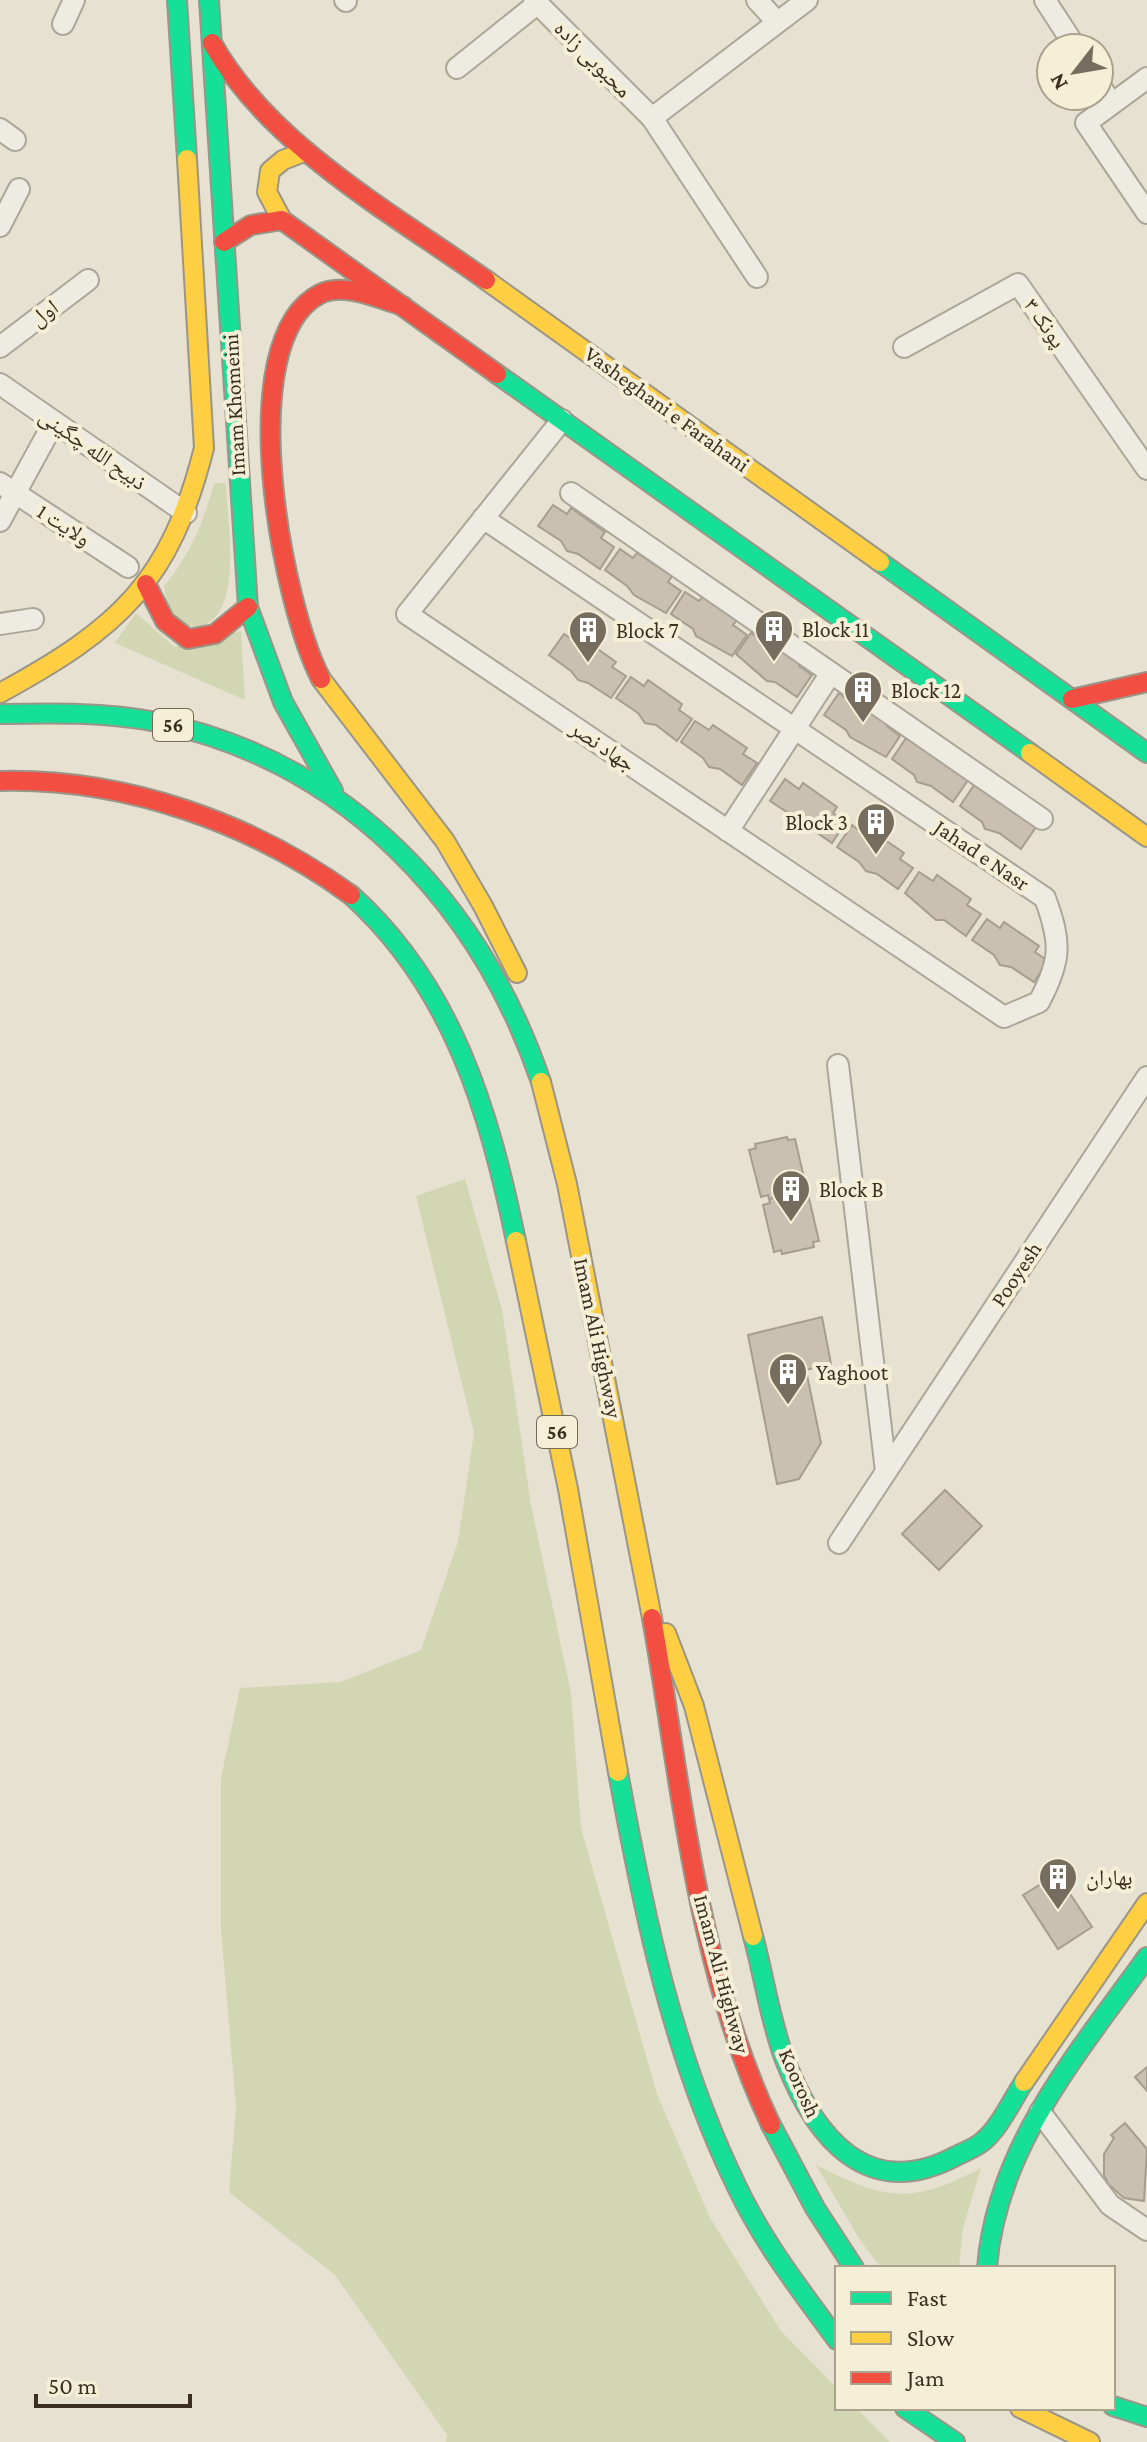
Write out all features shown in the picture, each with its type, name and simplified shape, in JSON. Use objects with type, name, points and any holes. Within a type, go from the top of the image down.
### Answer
[{"type":"main road","name":"Imam Khomeini","points":[[209,0],[248,607],[260,651],[282,704],[333,791]]},
{"type":"main road","name":"Imam Khomeini","points":[[0,693],[75,650],[120,617],[171,548],[186,513],[204,448],[172,2]]},
{"type":"main road","name":"Vasheghani e Farahani","points":[[212,43],[232,81],[261,116],[306,151],[1147,753]]},
{"type":"main road","points":[[306,151],[283,160],[270,171],[267,192],[282,220],[1147,837]]},
{"type":"main road","points":[[224,242],[242,228],[265,220],[282,220]]},
{"type":"main road","points":[[403,306],[351,292],[318,294],[291,317],[278,343],[270,409],[276,516],[292,603],[311,660],[345,718],[416,799],[490,913],[527,995]]},
{"type":"main road","points":[[146,584],[157,613],[168,629],[186,641],[204,640],[221,632],[248,607]]},
{"type":"main road","points":[[1072,699],[1147,682]]},
{"type":"main road","name":"Imam Ali Highway","points":[[0,714],[103,715],[186,727],[278,760],[333,791],[401,852],[448,904],[479,950],[528,1045],[550,1118],[633,1499],[700,1895],[729,2013],[762,2110],[789,2165],[853,2266]]},
{"type":"main road","name":"56","points":[[0,781],[27,780],[85,786],[228,824],[306,861],[363,905],[389,931],[437,998],[478,1096],[501,1173],[554,1416],[578,1501],[644,1922],[673,2033],[712,2140],[749,2214],[793,2285],[835,2338]]},
{"type":"main road","points":[[541,1036],[550,1118]]},
{"type":"main road","points":[[597,1429],[613,1408]]},
{"type":"main road","points":[[554,1416],[572,1432]]},
{"type":"main road","points":[[609,1490],[633,1499]]},
{"type":"main road","name":"Koorosh","points":[[647,1583],[694,1706],[785,2060],[803,2100],[822,2131],[844,2154],[870,2169],[901,2173],[933,2168],[984,2141],[1147,1903]]},
{"type":"main road","points":[[987,2266],[986,2242],[1012,2162],[1040,2112],[1147,1957]]},
{"type":"main road","points":[[984,2141],[980,2152],[988,2165],[1002,2169],[1012,2162]]},
{"type":"main road","points":[[1115,2407],[1147,2417]]},
{"type":"main road","points":[[908,2410],[955,2442]]},
{"type":"main road","points":[[1024,2410],[1090,2442]]},
{"type":"street","points":[[63,24],[74,0]]},
{"type":"street","points":[[757,0],[777,22]]},
{"type":"street","points":[[652,118],[807,0]]},
{"type":"street","points":[[1045,0],[1066,32]]},
{"type":"street","points":[[457,68],[536,2]]},
{"type":"street","name":"محبوبی زاده","points":[[536,2],[652,118],[757,277]]},
{"type":"street","points":[[1115,100],[1147,78]]},
{"type":"street","points":[[1100,112],[1086,123],[1147,213]]},
{"type":"street","points":[[0,226],[19,189]]},
{"type":"street","name":"اول","points":[[0,347],[88,280]]},
{"type":"street","name":"پونک ۳","points":[[904,347],[1018,284],[1147,469]]},
{"type":"street","name":"ذبیح الله چگینی","points":[[0,384],[186,513]]},
{"type":"street","name":"جهاد نصر","points":[[562,420],[407,614],[728,831]]},
{"type":"street","points":[[0,521],[8,488],[54,422]]},
{"type":"street","name":"ولایت 1","points":[[8,488],[128,567]]},
{"type":"street","points":[[571,493],[1042,819]]},
{"type":"street","name":"Jahad e Nasr","points":[[483,518],[1045,898],[1059,938],[1057,961],[1039,1002],[1004,1017],[728,831]]},
{"type":"street","points":[[0,624],[33,619]]},
{"type":"street","points":[[728,831],[831,673]]},
{"type":"street","points":[[838,1065],[886,1471]]},
{"type":"street","name":"Pooyesh","points":[[839,1543],[1147,1077]]},
{"type":"street","points":[[1040,2112],[1110,2205],[1147,2230]]},
{"type":"green space","points":[[214,483],[226,483],[229,582],[220,611],[202,626],[192,626],[182,622],[174,613],[164,586],[195,538]]},
{"type":"green space","points":[[136,613],[174,647],[241,631],[245,700],[115,643]]},
{"type":"green space","points":[[465,1179],[502,1310],[531,1505],[571,1693],[581,1828],[657,2094],[710,2218],[781,2331],[835,2386],[835,2410],[858,2410],[890,2442],[446,2442],[447,2435],[335,2275],[229,2192],[236,2107],[221,1930],[221,1778],[240,1688],[341,1682],[421,1650],[458,1542],[474,1433],[416,1196]]},
{"type":"green space","points":[[816,2165],[861,2185],[898,2194],[936,2188],[981,2168],[963,2228],[959,2266],[880,2266],[860,2240]]},
{"type":"building","points":[[553,505],[567,514],[571,508],[605,532],[601,538],[614,547],[600,569],[578,554],[567,551],[561,541],[538,526]]},
{"type":"building","points":[[620,549],[633,558],[637,553],[672,576],[668,582],[681,591],[666,613],[634,595],[605,570]]},
{"type":"building","points":[[685,592],[699,601],[703,596],[737,620],[733,625],[747,635],[732,656],[696,636],[693,629],[671,614]]},
{"type":"building","name":"Block 11","points":[[751,633],[764,642],[768,637],[802,660],[799,666],[812,675],[797,697],[775,682],[767,681],[736,654]]},
{"type":"building","name":"Block 7","points":[[564,634],[578,643],[582,638],[616,662],[612,667],[626,676],[611,698],[578,680],[549,655]]},
{"type":"building","points":[[631,677],[644,686],[648,680],[682,704],[679,710],[692,719],[677,741],[656,725],[645,723],[638,713],[616,698]]},
{"type":"building","name":"Block 12","points":[[839,693],[852,703],[857,697],[891,721],[887,726],[900,736],[886,757],[850,737],[846,730],[824,715]]},
{"type":"building","points":[[695,721],[709,730],[713,725],[747,748],[743,754],[757,763],[742,785],[720,769],[709,767],[703,758],[681,742]]},
{"type":"building","points":[[906,738],[920,747],[924,742],[958,765],[954,771],[968,780],[953,802],[931,786],[917,782],[914,775],[892,759]]},
{"type":"building","points":[[785,779],[799,789],[803,783],[837,807],[833,813],[846,822],[832,843],[810,828],[799,826],[793,816],[770,801]]},
{"type":"building","points":[[974,785],[988,794],[992,789],[1026,812],[1022,818],[1036,827],[1021,849],[999,833],[985,829],[982,822],[960,806]]},
{"type":"building","name":"Block 3","points":[[852,825],[865,835],[869,829],[904,853],[900,859],[913,868],[898,889],[877,874],[866,871],[859,862],[837,847]]},
{"type":"building","points":[[919,872],[933,881],[937,875],[971,899],[967,905],[981,914],[966,936],[944,920],[936,920],[905,893]]},
{"type":"building","points":[[987,919],[1000,928],[1004,922],[1039,946],[1035,952],[1048,961],[1034,982],[1011,967],[1000,965],[994,955],[972,940]]},
{"type":"building","points":[[787,1137],[788,1140],[795,1139],[806,1186],[799,1187],[800,1192],[769,1199],[768,1195],[761,1197],[749,1150],[756,1148],[755,1144]]},
{"type":"building","name":"Block B","points":[[800,1192],[801,1195],[808,1194],[819,1241],[813,1242],[814,1247],[782,1254],[781,1250],[774,1252],[763,1205],[770,1203],[769,1199]]},
{"type":"building","name":"Yaghoot","points":[[822,1317],[831,1364],[806,1370],[821,1443],[799,1479],[777,1484],[748,1335]]},
{"type":"building","points":[[945,1490],[982,1526],[939,1570],[902,1534]]},
{"type":"building","name":"بهاران","points":[[1057,1874],[1092,1927],[1058,1949],[1023,1895]]},
{"type":"building","points":[[1147,2067],[1147,2091],[1135,2077]]},
{"type":"building","points":[[1125,2123],[1147,2149],[1144,2201],[1124,2198],[1108,2184],[1104,2175],[1104,2154],[1114,2138],[1111,2135]]},
{"type":"traffic: fast","points":[[177,0],[187,159]]},
{"type":"traffic: fast","points":[[209,0],[248,607],[283,702],[333,791]]},
{"type":"traffic: fast","points":[[497,374],[1030,753]]},
{"type":"traffic: fast","points":[[880,562],[1147,753]]},
{"type":"traffic: fast","points":[[0,714],[59,713],[157,722],[225,741],[288,770],[345,806],[397,850],[443,900],[482,956],[515,1017],[541,1082]]},
{"type":"traffic: fast","points":[[351,895],[386,931],[416,970],[462,1054],[493,1145],[516,1241]]},
{"type":"traffic: fast","points":[[618,1772],[650,1932],[695,2087],[747,2207],[783,2266],[835,2337]]},
{"type":"traffic: fast","points":[[753,1936],[775,2030],[797,2088],[829,2137],[849,2155],[871,2167],[896,2172],[925,2169],[976,2146],[1000,2122],[1024,2082]]},
{"type":"traffic: fast","points":[[987,2266],[994,2224],[1006,2182],[1024,2141],[1069,2065],[1147,1957]]},
{"type":"traffic: fast","points":[[771,2125],[815,2208],[853,2266]]},
{"type":"traffic: fast","points":[[1115,2407],[1147,2417]]},
{"type":"traffic: fast","points":[[908,2410],[955,2442]]},
{"type":"traffic: slow","points":[[282,220],[267,192],[270,171],[283,160],[306,151]]},
{"type":"traffic: slow","points":[[0,693],[77,646],[108,623],[134,597],[156,568],[175,534],[190,495],[204,448],[187,159]]},
{"type":"traffic: slow","points":[[486,280],[880,562]]},
{"type":"traffic: slow","points":[[321,679],[445,841],[517,973]]},
{"type":"traffic: slow","points":[[1030,753],[1147,837]]},
{"type":"traffic: slow","points":[[541,1082],[567,1184],[652,1618]]},
{"type":"traffic: slow","points":[[516,1241],[568,1489],[618,1772]]},
{"type":"traffic: slow","points":[[666,1633],[694,1706],[753,1936]]},
{"type":"traffic: slow","points":[[1024,2082],[1147,1903]]},
{"type":"traffic: slow","points":[[1024,2410],[1090,2442]]},
{"type":"traffic: jam","points":[[212,43],[236,80],[299,145],[335,175],[486,280]]},
{"type":"traffic: jam","points":[[224,242],[251,225],[282,220],[497,374]]},
{"type":"traffic: jam","points":[[321,679],[306,644],[280,538],[272,477],[271,417],[277,363],[293,321],[320,294],[351,291],[403,306]]},
{"type":"traffic: jam","points":[[146,584],[165,621],[188,639],[215,634],[248,607]]},
{"type":"traffic: jam","points":[[1072,699],[1147,682]]},
{"type":"traffic: jam","points":[[0,781],[93,787],[184,810],[229,826],[271,846],[351,895]]},
{"type":"traffic: jam","points":[[652,1618],[683,1811],[708,1940],[746,2065],[771,2125]]},
{"type":"place","name":"Block 11","points":[[774,663]]},
{"type":"place","name":"Block 7","points":[[588,664]]},
{"type":"place","name":"Block 12","points":[[863,724]]},
{"type":"place","name":"Block 3","points":[[876,856]]},
{"type":"place","name":"Block B","points":[[791,1223]]},
{"type":"place","name":"Yaghoot","points":[[788,1406]]},
{"type":"place","name":"بهاران","points":[[1058,1911]]}]
